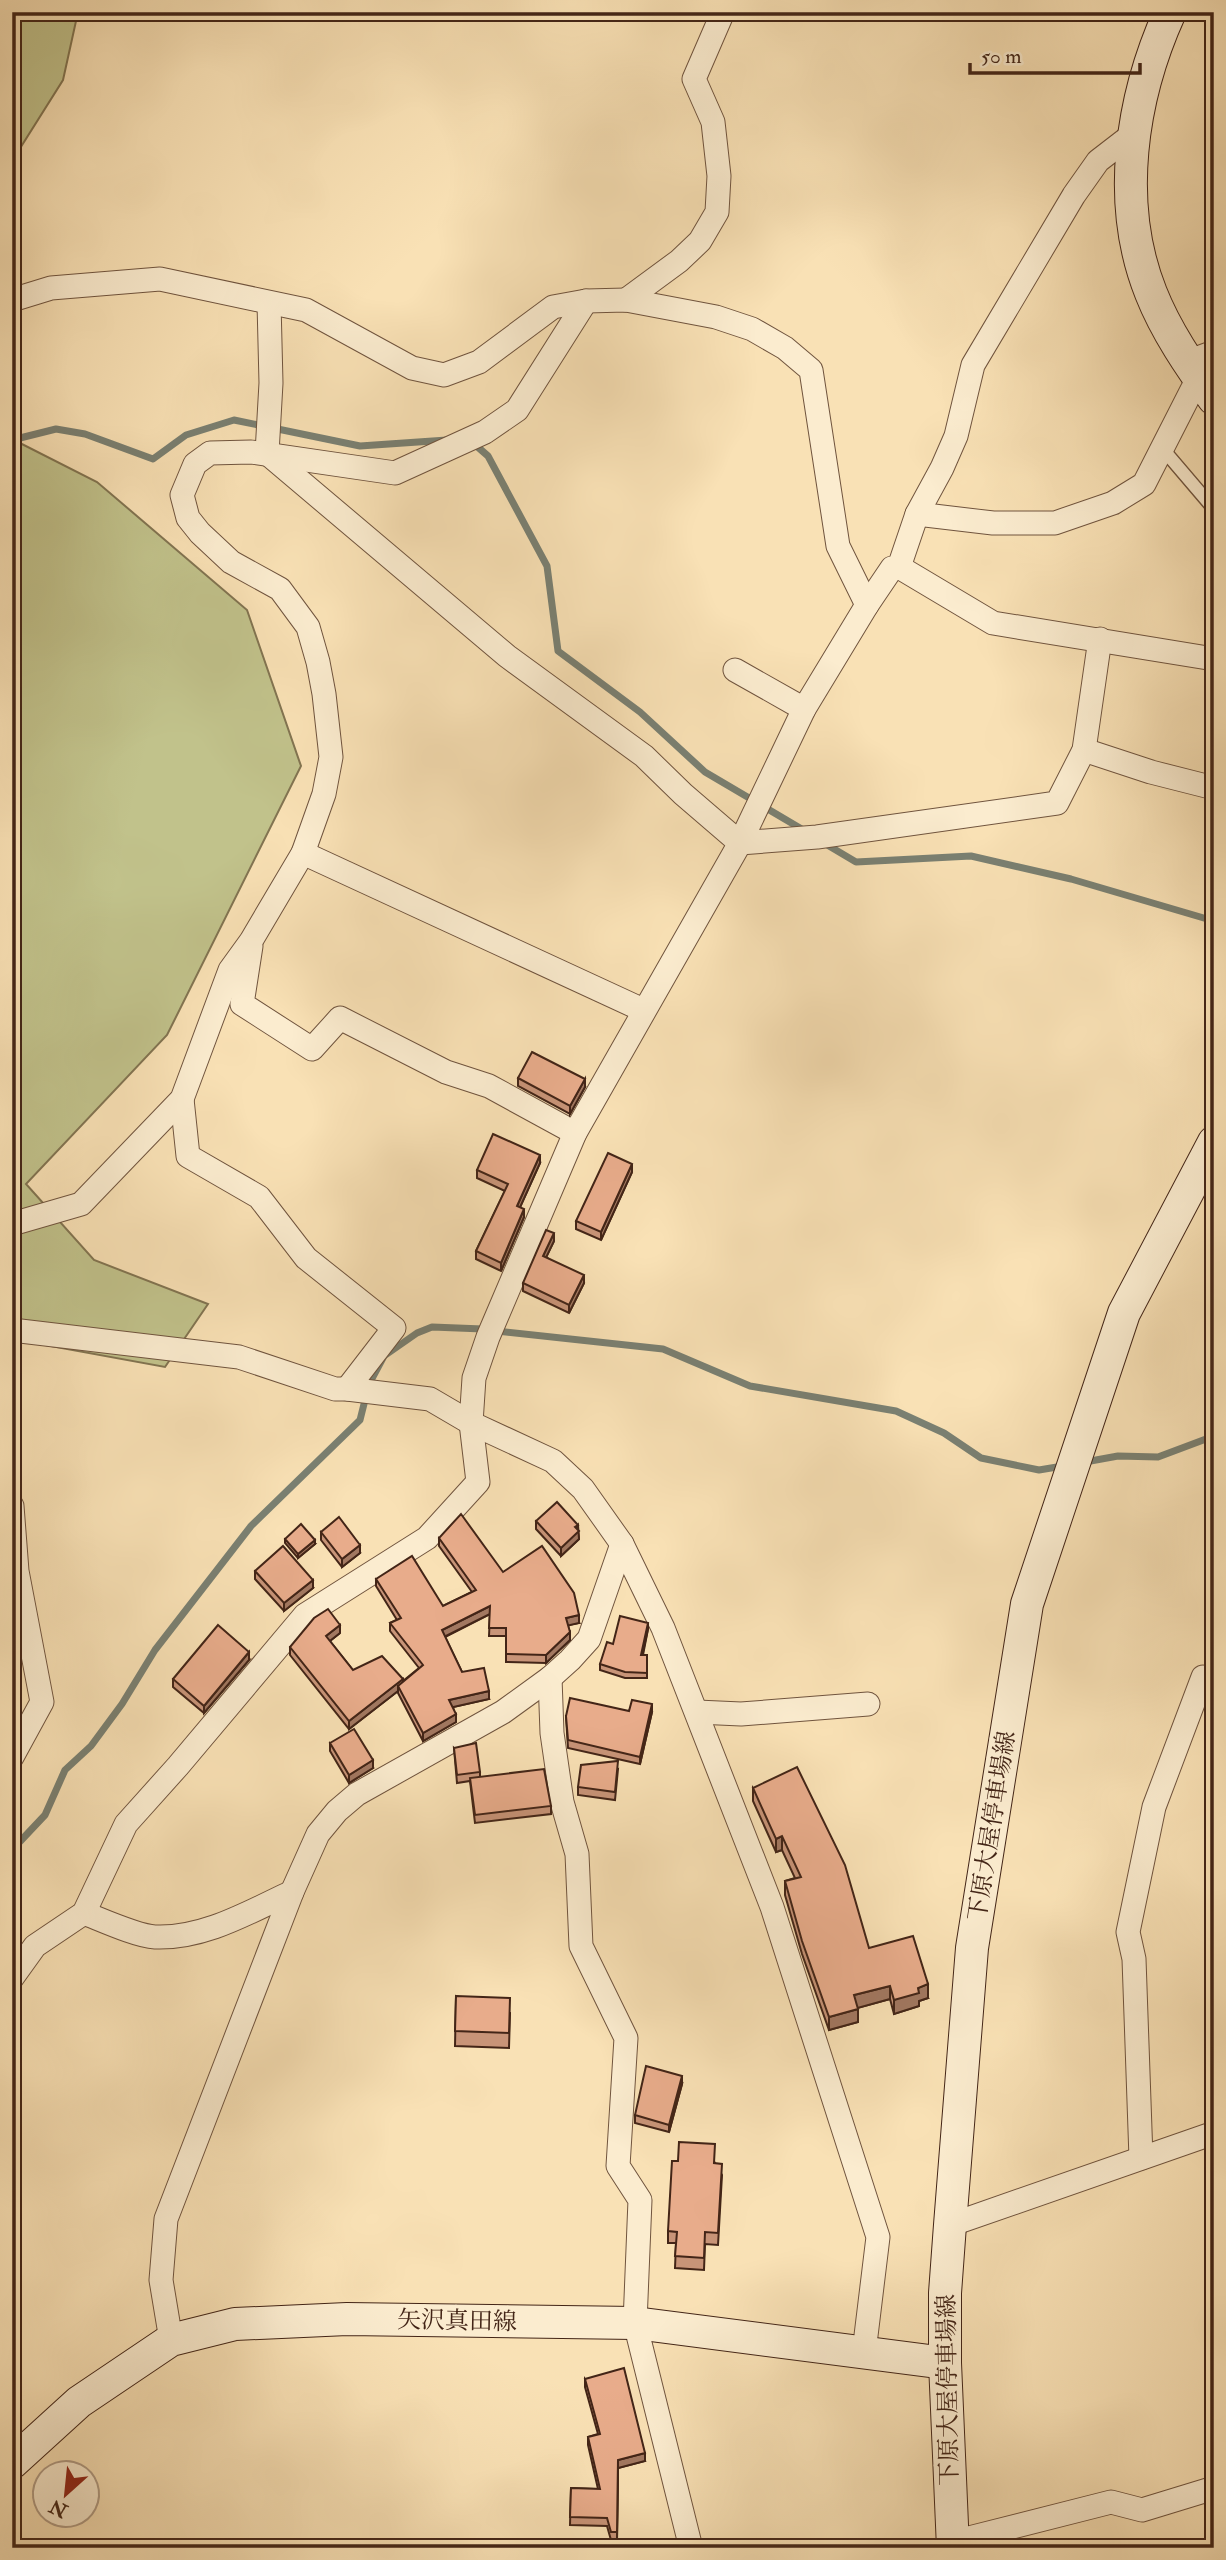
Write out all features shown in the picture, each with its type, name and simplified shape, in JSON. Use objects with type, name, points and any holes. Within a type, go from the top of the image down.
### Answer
[{"type":"main road","points":[[1170,12],[1155,45],[1133,134],[1131,198],[1137,246],[1151,293],[1203,373]]},
{"type":"main road","name":"下原大屋停車場線","points":[[953,2545],[945,2362],[945,2293],[950,2225],[972,1948],[1027,1604],[1124,1313],[1214,1142]]},
{"type":"main road","name":"矢沢真田線","points":[[12,2463],[79,2403],[171,2340],[235,2324],[347,2319],[635,2323],[945,2362]]},
{"type":"street","points":[[626,300],[693,248],[717,212],[719,176],[713,122],[694,79],[723,12]]},
{"type":"street","points":[[899,567],[917,514],[956,436],[973,365],[1074,195],[1098,161],[1133,134]]},
{"type":"street","points":[[12,300],[51,288],[160,279],[306,310],[412,368],[444,375],[479,362],[553,307],[586,301],[626,300],[716,317],[752,329],[785,348],[811,370],[838,546],[867,605]]},
{"type":"street","points":[[12,1224],[81,1204],[182,1100],[230,970],[251,941],[303,853],[324,794],[331,757],[324,694],[307,627],[280,589],[231,562],[188,518],[182,495],[195,464],[211,453],[267,453],[395,473],[485,432],[517,410],[586,301]]},
{"type":"street","points":[[267,453],[271,383],[269,303]]},
{"type":"street","points":[[917,514],[993,523],[1055,523],[1113,503],[1144,484],[1203,373]]},
{"type":"street","points":[[267,453],[507,656],[644,756],[740,843],[817,837],[1057,803],[1084,750],[1100,639]]},
{"type":"street","points":[[12,1978],[35,1947],[84,1913],[126,1824],[305,1615],[427,1538],[478,1482],[471,1423],[474,1378],[488,1337],[575,1133],[740,843],[804,709],[892,568],[899,567],[993,623],[1214,659]]},
{"type":"street","points":[[735,670],[804,709]]},
{"type":"street","points":[[1084,750],[1151,772],[1214,788]]},
{"type":"street","points":[[303,853],[643,1010]]},
{"type":"street","points":[[251,941],[242,1004],[298,1041],[312,1049],[340,1018],[446,1072],[489,1086],[575,1133]]},
{"type":"street","points":[[182,1100],[188,1156],[259,1197],[306,1258],[394,1328],[347,1389]]},
{"type":"street","points":[[12,1330],[239,1357],[335,1389],[430,1399],[471,1423],[553,1461],[583,1489],[622,1544],[663,1628],[772,1907],[878,2237],[864,2352]]},
{"type":"street","points":[[12,1506],[17,1570],[42,1702],[12,1757]]},
{"type":"street","points":[[171,2340],[161,2280],[166,2219],[292,1892],[318,1834],[337,1811],[357,1794],[503,1712],[550,1678],[589,1639],[622,1544]]},
{"type":"street","points":[[1141,2158],[1134,1959],[1128,1931],[1154,1807],[1203,1677]]},
{"type":"street","points":[[550,1678],[552,1733],[562,1802],[577,1854],[581,1947],[626,2038],[618,2166],[640,2200],[635,2323],[691,2548]]},
{"type":"street","points":[[697,1712],[741,1714],[868,1704]]},
{"type":"street","points":[[84,1913],[153,1937],[188,1935],[222,1924],[292,1892]]},
{"type":"street","points":[[950,2225],[1214,2133]]},
{"type":"street","points":[[953,2545],[1111,2502],[1142,2510],[1214,2488]]},
{"type":"lane","points":[[1162,448],[1214,509]]},
{"type":"green space","points":[[12,12],[78,12],[63,80],[12,161]]},
{"type":"green space","points":[[12,439],[97,482],[247,610],[301,766],[167,1035],[26,1184],[94,1260],[208,1304],[165,1367],[12,1339]]},
{"type":"building","points":[[532,1052],[585,1079],[570,1106],[518,1078]]},
{"type":"building","points":[[493,1134],[540,1155],[517,1206],[524,1209],[501,1263],[476,1251],[508,1184],[477,1170]]},
{"type":"building","points":[[608,1153],[632,1164],[601,1232],[576,1221]]},
{"type":"building","points":[[546,1230],[554,1233],[543,1256],[584,1275],[569,1305],[523,1283]]},
{"type":"building","points":[[557,1502],[578,1525],[575,1527],[579,1531],[561,1548],[536,1521]]},
{"type":"building","points":[[461,1514],[503,1572],[542,1546],[574,1593],[579,1615],[566,1618],[570,1632],[546,1655],[506,1654],[506,1628],[489,1628],[490,1606],[442,1630],[462,1672],[484,1668],[489,1691],[449,1700],[456,1714],[423,1733],[398,1686],[423,1665],[390,1623],[401,1618],[376,1579],[412,1556],[443,1606],[476,1590],[439,1538]]},
{"type":"building","points":[[339,1517],[360,1545],[342,1559],[321,1532]]},
{"type":"building","points":[[301,1524],[315,1540],[298,1554],[285,1539]]},
{"type":"building","points":[[283,1546],[313,1580],[284,1603],[255,1571]]},
{"type":"building","points":[[328,1609],[340,1625],[326,1636],[353,1670],[382,1656],[403,1679],[349,1721],[290,1647],[314,1618]]},
{"type":"building","points":[[620,1616],[648,1623],[641,1655],[647,1655],[647,1673],[625,1672],[600,1664],[607,1642],[613,1644]]},
{"type":"building","points":[[218,1625],[249,1652],[204,1706],[173,1679]]},
{"type":"building","points":[[570,1698],[629,1711],[632,1700],[652,1704],[640,1757],[568,1740],[566,1716]]},
{"type":"building","points":[[354,1729],[373,1760],[349,1775],[330,1743]]},
{"type":"building","points":[[476,1743],[480,1772],[457,1775],[454,1748]]},
{"type":"building","points":[[618,1761],[615,1792],[578,1787],[581,1765]]},
{"type":"building","points":[[797,1767],[845,1865],[869,1948],[913,1936],[928,1984],[918,1988],[919,1993],[894,2000],[890,1986],[854,1995],[858,2009],[829,2017],[802,1941],[785,1881],[801,1877],[782,1836],[776,1839],[753,1788]]},
{"type":"building","points":[[544,1769],[551,1806],[475,1815],[470,1778]]},
{"type":"building","points":[[456,1996],[510,1998],[509,2033],[455,2031]]},
{"type":"building","points":[[646,2066],[682,2076],[669,2125],[635,2115]]},
{"type":"building","points":[[679,2142],[715,2144],[714,2163],[722,2164],[718,2233],[705,2232],[704,2258],[675,2256],[677,2232],[668,2231],[672,2161],[678,2161]]},
{"type":"building","points":[[624,2368],[645,2453],[618,2460],[617,2532],[611,2532],[607,2518],[570,2517],[571,2488],[600,2489],[588,2437],[600,2434],[585,2379]]},
{"type":"waterway","points":[[12,440],[56,429],[85,434],[153,459],[186,435],[234,420],[360,446],[447,440]]},
{"type":"waterway","points":[[472,442],[488,456],[547,566],[558,651],[640,712],[705,772],[805,831]]},
{"type":"waterway","points":[[824,843],[856,862],[971,856],[1071,879],[1214,921]]},
{"type":"waterway","points":[[368,1386],[384,1356],[417,1333],[432,1327],[483,1329]]},
{"type":"waterway","points":[[497,1331],[663,1349],[750,1386],[896,1411],[944,1433],[981,1458],[1039,1470],[1063,1466]]},
{"type":"waterway","points":[[12,1850],[45,1815],[65,1770],[91,1746],[122,1704],[155,1650],[251,1526],[360,1420],[364,1404]]},
{"type":"waterway","points":[[1085,1462],[1118,1456],[1158,1457],[1214,1436]]}]
